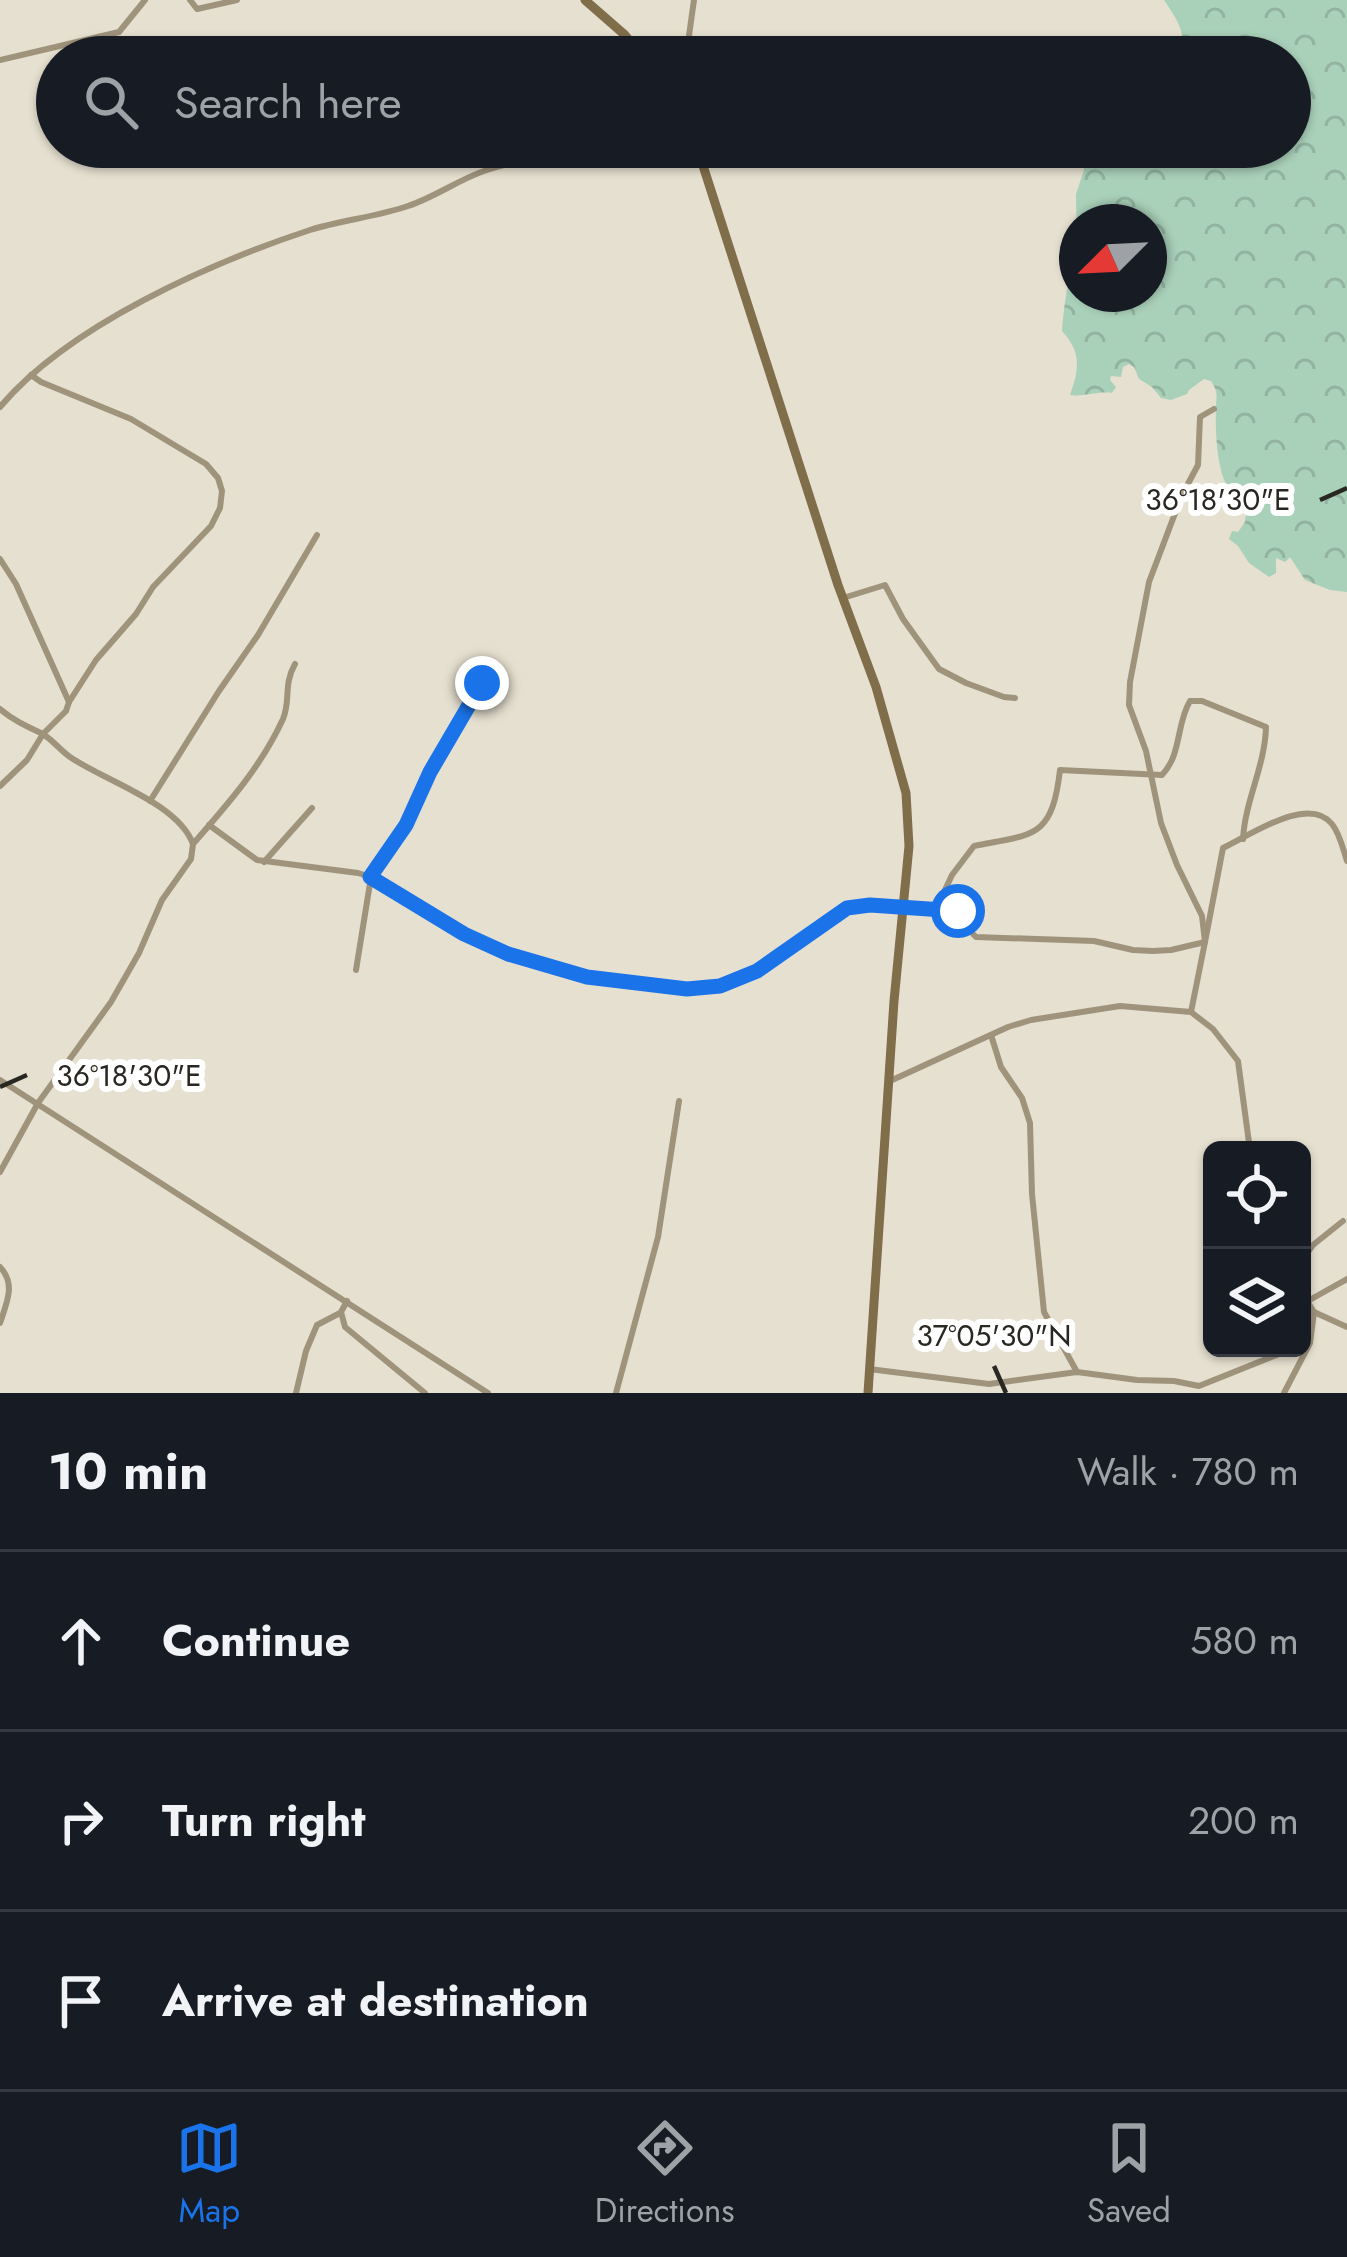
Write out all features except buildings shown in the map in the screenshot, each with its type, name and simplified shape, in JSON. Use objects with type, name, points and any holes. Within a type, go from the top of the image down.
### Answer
[{"type":"main road","points":[[589,2],[626,36]]},
{"type":"main road","points":[[704,168],[876,687],[906,793],[909,846],[868,1393]]},
{"type":"street","points":[[101,36],[118,32],[145,0]]},
{"type":"street","points":[[190,0],[197,9],[237,0]]},
{"type":"street","points":[[689,36],[694,0]]},
{"type":"street","points":[[0,60],[36,51]]},
{"type":"street","points":[[0,407],[31,375],[104,323],[179,282],[311,230],[406,207],[496,168]]},
{"type":"street","points":[[0,786],[66,711],[96,660],[154,587],[211,526],[222,491],[206,464],[131,419],[31,375]]},
{"type":"street","points":[[1205,942],[1202,916],[1161,823],[1130,705],[1130,682],[1148,582],[1198,466],[1200,417],[1214,409]]},
{"type":"street","points":[[150,801],[317,536]]},
{"type":"street","points":[[0,559],[69,702]]},
{"type":"street","points":[[843,598],[885,585],[939,669],[1015,698]]},
{"type":"street","points":[[193,844],[257,767],[285,714],[287,678],[295,664]]},
{"type":"street","points":[[356,970],[370,877],[406,825],[446,742],[482,683]]},
{"type":"street","points":[[936,909],[952,875],[974,846],[1029,835],[1045,825],[1057,795],[1060,770],[1162,775],[1170,767],[1190,701],[1202,701],[1266,727],[1243,839]]},
{"type":"street","points":[[0,709],[43,734],[69,757],[150,801],[180,823],[194,850],[162,900],[111,1003],[38,1103],[0,1172]]},
{"type":"street","points":[[264,862],[312,808]]},
{"type":"street","points":[[1192,1012],[1223,848],[1288,815],[1314,813],[1336,829],[1347,861]]},
{"type":"street","points":[[209,825],[257,860],[370,877],[464,934],[508,954],[587,977],[687,989],[720,986],[757,971],[847,908],[870,905],[967,913],[976,937],[1094,941],[1153,951],[1205,942]]},
{"type":"street","points":[[890,1081],[1030,1020],[1120,1006],[1192,1012],[1213,1029],[1238,1061],[1249,1141]]},
{"type":"street","points":[[991,1035],[1001,1067],[1029,1115],[1044,1312],[1077,1372]]},
{"type":"street","points":[[0,1080],[488,1393]]},
{"type":"street","points":[[616,1393],[658,1237],[679,1101]]},
{"type":"street","points":[[1309,1249],[1343,1221]]},
{"type":"street","points":[[0,1267],[8,1276],[10,1291],[0,1323]]},
{"type":"street","points":[[1311,1299],[1347,1279]]},
{"type":"street","points":[[296,1393],[317,1325],[341,1312],[347,1301]]},
{"type":"street","points":[[1311,1308],[1347,1327]]},
{"type":"street","points":[[341,1312],[345,1327],[425,1393]]},
{"type":"street","points":[[1311,1320],[1314,1312]]},
{"type":"street","points":[[869,1369],[989,1384],[1077,1372],[1174,1381],[1185,1389],[1272,1357]]},
{"type":"street","points":[[1284,1393],[1298,1357]]},
{"type":"green space","points":[[1164,0],[1347,0],[1347,592],[1305,580],[1290,557],[1285,562],[1276,558],[1276,573],[1269,577],[1249,563],[1229,539],[1245,522],[1256,497],[1264,493],[1253,484],[1228,487],[1224,480],[1211,381],[1204,379],[1171,400],[1161,398],[1129,364],[1121,377],[1111,376],[1116,387],[1112,393],[1070,395],[1077,362],[1062,331],[1064,312],[1167,312],[1167,204],[1076,204],[1084,168],[1311,168],[1311,36],[1182,35]]},
{"type":"route","points":[[482,683],[454,727],[406,825],[370,877],[489,946],[587,977],[704,988],[757,971],[847,908],[870,905],[958,911]]}]
